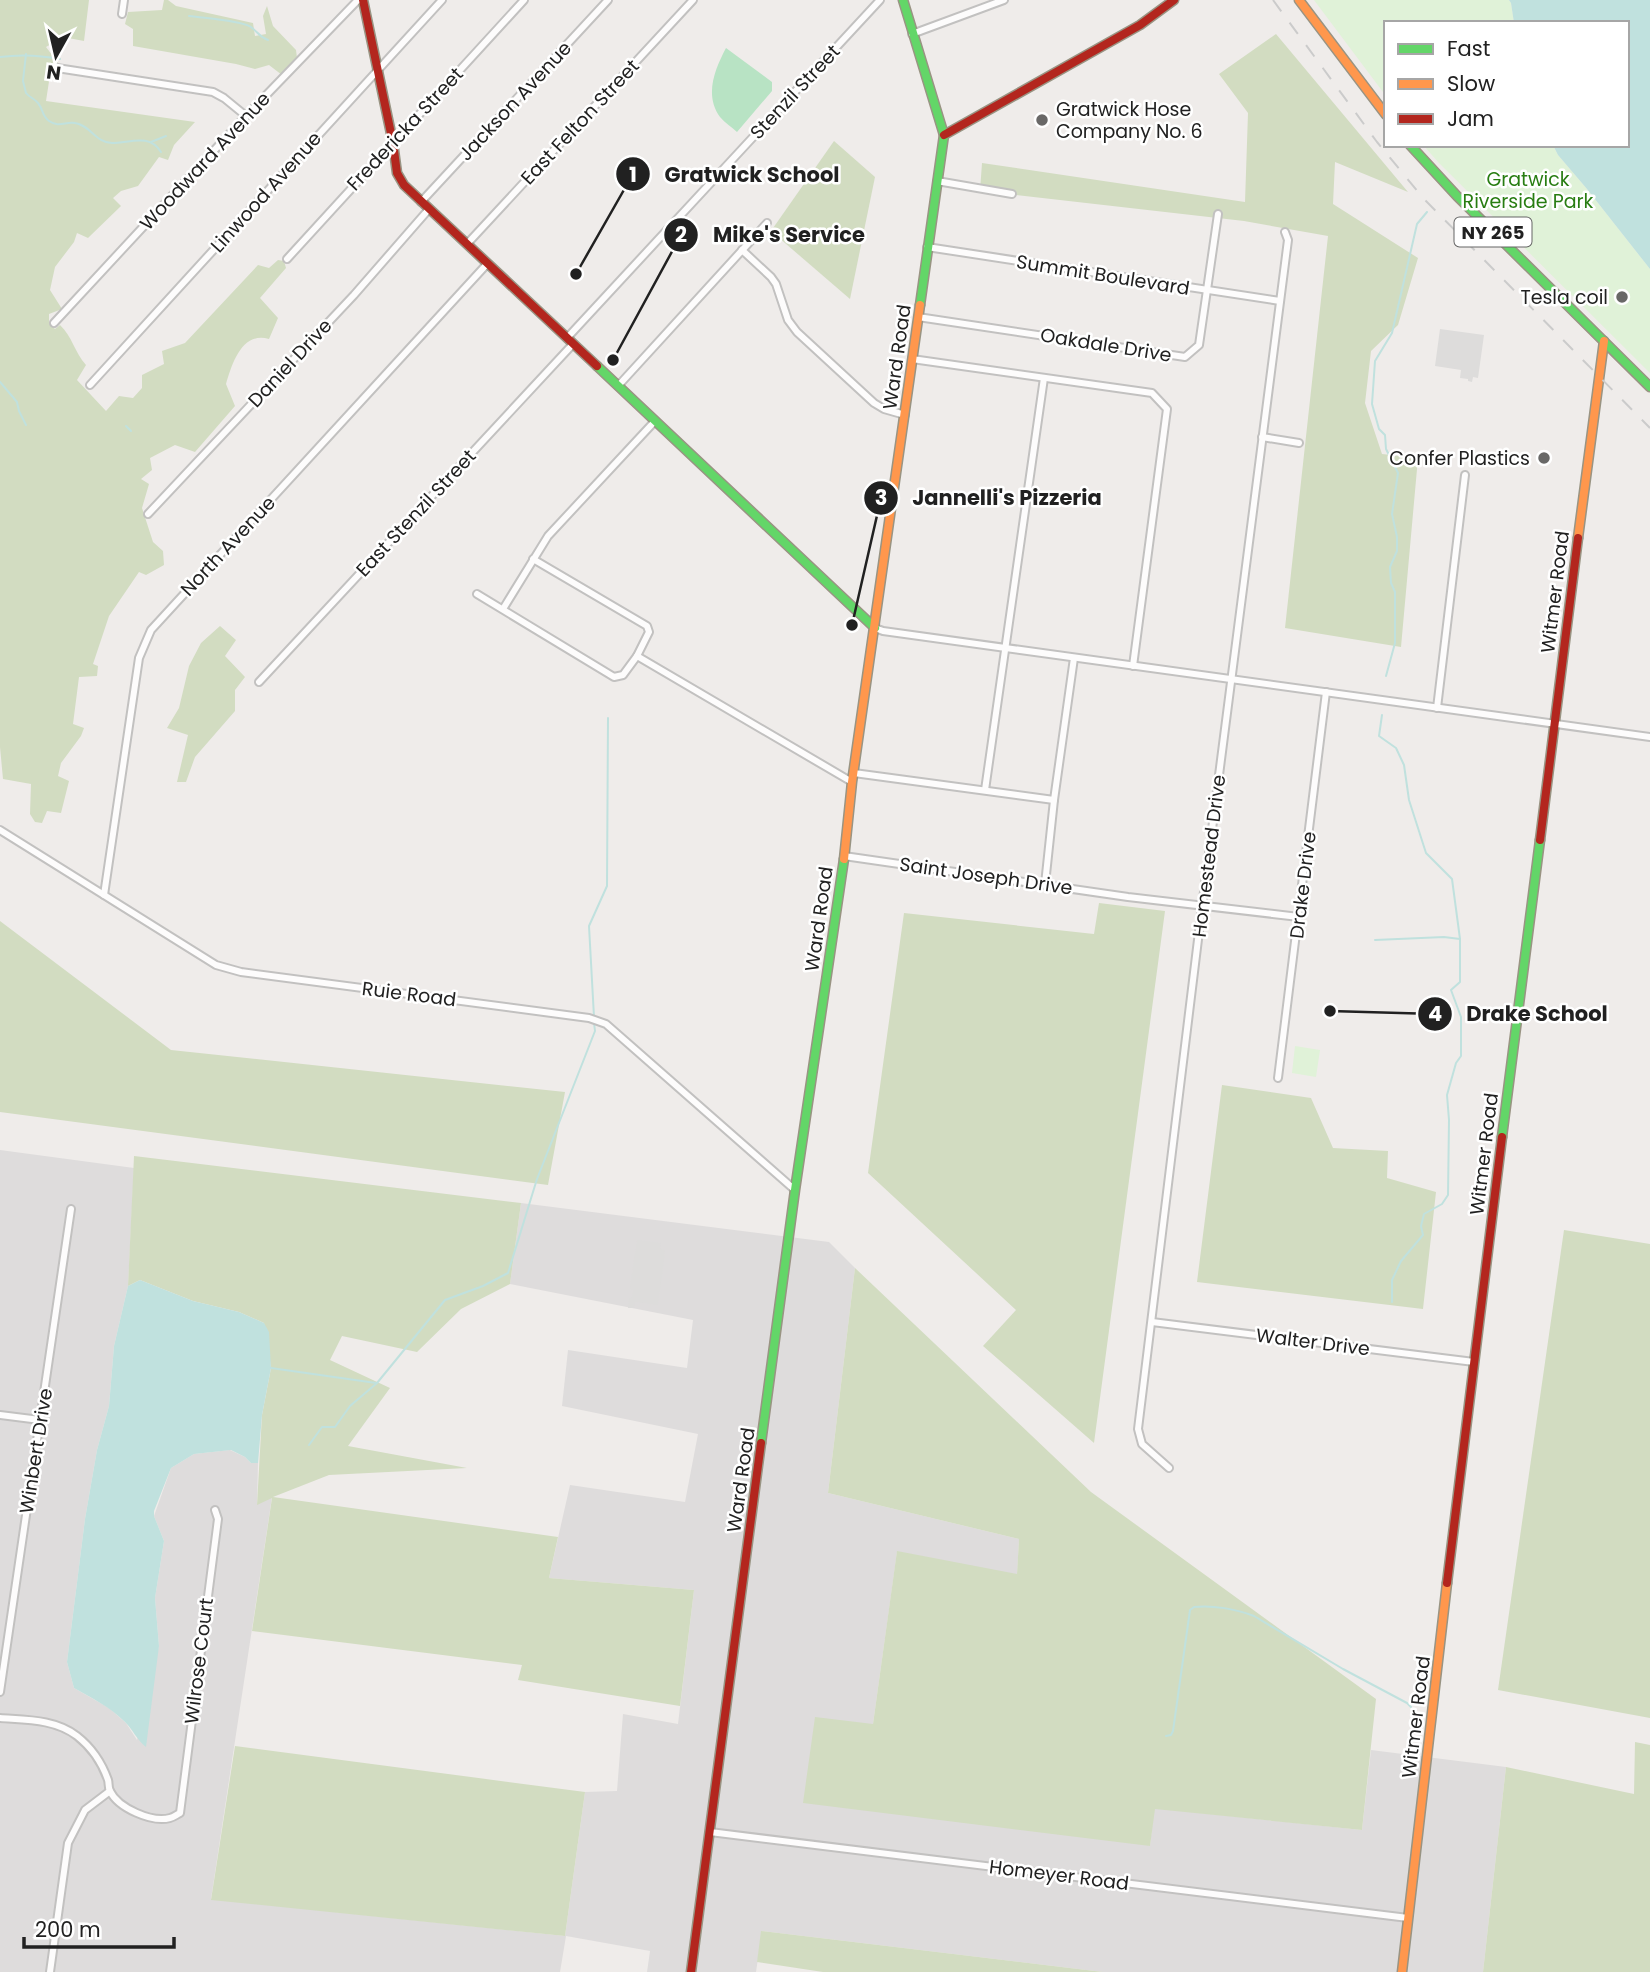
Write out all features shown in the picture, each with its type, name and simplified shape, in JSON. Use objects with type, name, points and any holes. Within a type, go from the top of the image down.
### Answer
[{"type":"main road","points":[[363,0],[397,173],[404,185],[875,628]]},
{"type":"main road","points":[[903,0],[944,135],[1140,25],[1174,0]]},
{"type":"main road","points":[[1299,0],[1384,112]]},
{"type":"main road","name":"Ward Road","points":[[691,1972],[795,1190],[944,135]]},
{"type":"main road","name":"NY 265","points":[[1412,147],[1457,196],[1650,387]]},
{"type":"main road","name":"Witmer Road","points":[[1402,1972],[1474,1362],[1604,341]]},
{"type":"street","points":[[122,14],[124,0]]},
{"type":"street","name":"Woodward Avenue","points":[[54,323],[358,0]]},
{"type":"street","name":"Linwood Avenue","points":[[90,385],[442,0]]},
{"type":"street","name":"Fredericka Street","points":[[287,259],[524,0]]},
{"type":"street","name":"Jackson Avenue","points":[[421,202],[608,0]]},
{"type":"street","name":"East Felton Street","points":[[467,244],[693,0]]},
{"type":"street","name":"Stenzil Street","points":[[570,341],[880,0]]},
{"type":"street","points":[[912,34],[1004,0]]},
{"type":"street","points":[[57,68],[213,92],[246,117]]},
{"type":"street","points":[[937,181],[1012,194]]},
{"type":"street","name":"Daniel Drive","points":[[148,514],[355,295],[429,209]]},
{"type":"street","name":"Oakdale Drive","points":[[918,317],[1185,357],[1199,345],[1218,214]]},
{"type":"street","points":[[618,386],[767,223]]},
{"type":"street","name":"Homestead Drive","points":[[1169,1468],[1142,1444],[1138,1429],[1288,240],[1285,232]]},
{"type":"street","name":"Summit Boulevard","points":[[927,247],[1280,301]]},
{"type":"street","points":[[742,250],[771,276],[788,320],[797,332],[874,403],[905,415]]},
{"type":"street","name":"North Avenue","points":[[104,895],[139,658],[151,630],[487,264]]},
{"type":"street","name":"East Stenzil Street","points":[[259,682],[570,341]]},
{"type":"street","points":[[912,359],[1152,393],[1167,409],[1133,666]]},
{"type":"street","points":[[985,790],[1044,378]]},
{"type":"street","points":[[503,609],[548,536],[655,421]]},
{"type":"street","points":[[1262,438],[1299,443]]},
{"type":"street","points":[[1437,708],[1465,475]]},
{"type":"street","points":[[477,594],[614,677],[623,675],[637,656],[649,632],[647,626],[533,559]]},
{"type":"street","points":[[875,628],[1006,649],[1650,737]]},
{"type":"street","points":[[637,656],[853,777],[1054,800]]},
{"type":"street","points":[[1045,884],[1074,658]]},
{"type":"street","name":"Drake Drive","points":[[1278,1078],[1326,692]]},
{"type":"street","name":"Ruie Road","points":[[0,830],[216,965],[241,972],[589,1018],[606,1024],[795,1190]]},
{"type":"street","name":"Saint Joseph Drive","points":[[844,856],[1128,897],[1299,917]]},
{"type":"street","name":"Winbert Drive","points":[[0,1692],[71,1209]]},
{"type":"street","name":"Walter Drive","points":[[1152,1322],[1474,1362]]},
{"type":"street","points":[[0,1415],[40,1420]]},
{"type":"street","name":"Wilrose Court","points":[[110,1791],[124,1806],[141,1816],[169,1819],[180,1813],[218,1519],[215,1510]]},
{"type":"street","points":[[0,1718],[43,1721],[68,1730],[87,1744],[108,1779],[110,1791],[85,1810],[68,1843],[50,1972]]},
{"type":"street","name":"Homeyer Road","points":[[710,1832],[1408,1918]]},
{"type":"shaded area","points":[[1440,329],[1484,335],[1478,378],[1473,377],[1472,382],[1468,381],[1460,378],[1461,370],[1435,366]]},
{"type":"shaded area","points":[[0,1150],[134,1168],[128,1286],[114,1346],[109,1406],[97,1450],[85,1519],[67,1662],[74,1688],[109,1708],[126,1723],[137,1740],[159,1646],[155,1598],[164,1541],[154,1516],[171,1468],[194,1454],[230,1450],[251,1463],[258,1463],[257,1504],[272,1497],[211,1899],[565,1936],[585,1792],[617,1791],[623,1714],[678,1724],[694,1590],[549,1578],[570,1485],[685,1502],[698,1434],[562,1406],[568,1350],[687,1368],[693,1320],[510,1284],[521,1203],[829,1242],[855,1268],[828,1493],[1019,1539],[1017,1575],[897,1552],[873,1724],[1150,1846],[1154,1808],[1362,1830],[1371,1750],[1506,1767],[1483,1972],[1103,1972],[762,1931],[756,1972],[647,1972],[650,1951],[566,1936],[560,1972],[0,1972]]},
{"type":"shaded area","points":[[637,1240],[661,1243],[660,1249],[665,1250],[658,1305],[635,1302],[634,1308],[628,1308],[633,1290],[630,1288]]},
{"type":"green space","points":[[0,0],[89,0],[84,41],[63,37],[46,47],[59,64],[56,65],[55,73],[50,75],[46,101],[195,122],[174,145],[168,160],[159,157],[138,186],[121,191],[113,198],[121,206],[88,238],[77,233],[74,242],[55,267],[50,290],[62,309],[49,314],[49,323],[55,329],[60,325],[68,334],[86,365],[77,380],[106,411],[119,396],[133,398],[142,388],[142,375],[164,364],[162,351],[185,343],[258,265],[269,268],[278,260],[284,261],[286,268],[260,298],[278,318],[269,339],[260,338],[245,344],[231,367],[226,384],[235,406],[195,452],[175,445],[150,458],[152,470],[141,479],[149,484],[142,508],[153,542],[163,551],[164,565],[146,575],[139,572],[109,616],[93,664],[98,666],[97,676],[79,677],[73,724],[84,728],[61,763],[58,776],[69,781],[61,813],[47,811],[42,823],[35,822],[30,814],[31,784],[3,779],[0,747]]},
{"type":"green space","points":[[164,0],[176,6],[253,23],[255,36],[266,34],[263,16],[267,6],[273,26],[296,50],[297,58],[282,75],[269,65],[255,69],[133,46],[133,29],[125,24],[128,12],[162,10]]},
{"type":"green space","points":[[1314,0],[1509,0],[1514,21],[1384,21],[1384,93]]},
{"type":"green space","points":[[1276,34],[1408,192],[1335,162],[1333,204],[1418,258],[1398,325],[1371,351],[1365,403],[1382,454],[1418,458],[1401,647],[1285,628],[1328,236],[1244,221],[980,191],[982,163],[1245,202],[1248,113],[1219,74]]},
{"type":"green space","points":[[726,48],[772,82],[772,91],[737,132],[720,117],[713,100],[715,73]]},
{"type":"green space","points":[[834,141],[875,177],[850,299],[771,231]]},
{"type":"green space","name":"Gratwick Riverside Park","points":[[1425,147],[1554,147],[1650,269],[1650,373]]},
{"type":"green space","points":[[220,626],[236,640],[225,656],[245,677],[235,690],[235,711],[195,757],[186,782],[177,782],[188,735],[167,728],[179,708],[189,666],[201,643]]},
{"type":"green space","points":[[1099,903],[1165,911],[1094,1443],[983,1346],[1016,1310],[868,1173],[904,913],[1094,934]]},
{"type":"green space","points":[[0,921],[171,1050],[565,1092],[548,1185],[0,1112]]},
{"type":"green space","points":[[1295,1046],[1320,1050],[1316,1077],[1292,1073]]},
{"type":"green space","points":[[1222,1085],[1311,1098],[1333,1148],[1388,1151],[1387,1178],[1436,1192],[1423,1309],[1197,1282]]},
{"type":"green space","points":[[134,1156],[521,1203],[510,1284],[461,1309],[417,1352],[342,1336],[330,1360],[390,1388],[348,1446],[467,1468],[329,1475],[273,1497],[558,1537],[549,1578],[694,1590],[680,1706],[518,1680],[522,1665],[252,1631],[272,1498],[257,1505],[262,1415],[271,1368],[264,1323],[239,1312],[193,1301],[140,1280],[128,1286]]},
{"type":"green space","points":[[1564,1230],[1650,1244],[1650,1718],[1498,1690]]},
{"type":"green space","points":[[855,1268],[1091,1492],[1376,1699],[1362,1830],[1155,1809],[1150,1846],[803,1803],[815,1717],[873,1724],[897,1551],[1017,1574],[1019,1539],[828,1493]]},
{"type":"green space","points":[[1635,1742],[1650,1745],[1650,1972],[1483,1972],[1506,1767],[1634,1794]]},
{"type":"green space","points":[[235,1746],[585,1792],[565,1936],[211,1900]]},
{"type":"green space","points":[[761,1931],[1103,1972],[823,1972],[757,1962]]},
{"type":"water","points":[[1509,0],[1650,0],[1650,269],[1554,147],[1629,147],[1629,21],[1514,21]]},
{"type":"water","points":[[140,1280],[193,1301],[239,1312],[264,1323],[269,1332],[271,1368],[262,1415],[258,1463],[251,1463],[231,1450],[194,1454],[171,1468],[154,1511],[164,1541],[155,1598],[159,1646],[146,1747],[119,1717],[74,1688],[67,1662],[85,1519],[97,1450],[109,1406],[114,1346],[128,1286]]},
{"type":"waterway","points":[[189,16],[246,25],[268,40]]},
{"type":"waterway","points":[[26,54],[23,81],[26,93],[38,103],[49,121],[56,124],[80,124],[106,142],[145,141],[156,146],[161,152]]},
{"type":"waterway","points":[[0,57],[30,55],[60,59]]},
{"type":"waterway","points":[[151,142],[166,136]]},
{"type":"waterway","points":[[1386,676],[1395,643],[1395,592],[1391,583],[1390,567],[1397,551],[1392,514],[1398,473],[1386,449],[1385,435],[1379,429],[1372,404],[1375,361],[1392,333],[1417,224],[1427,212]]},
{"type":"waterway","points":[[0,382],[17,402],[26,425]]},
{"type":"waterway","points":[[126,426],[131,431]]},
{"type":"waterway","points":[[1382,715],[1379,736],[1396,748],[1404,765],[1409,800],[1426,853],[1452,879],[1460,939],[1460,982],[1451,990],[1461,1017],[1461,1056],[1456,1063],[1447,1095],[1448,1195],[1442,1204],[1424,1214],[1421,1226],[1423,1235],[1401,1261],[1392,1280],[1392,1302]]},
{"type":"waterway","points":[[594,1017],[589,926],[607,886],[608,718]]},
{"type":"waterway","points":[[1375,940],[1444,937],[1460,939]]},
{"type":"waterway","points":[[309,1445],[322,1427],[335,1427],[350,1406],[377,1383],[445,1300],[483,1286],[508,1273],[537,1179],[595,1031],[594,1023]]},
{"type":"waterway","points":[[271,1368],[376,1383]]},
{"type":"waterway","points":[[1166,1736],[1173,1731],[1190,1610],[1194,1607],[1224,1608],[1254,1616],[1411,1707]]},
{"type":"railway","points":[[1273,0],[1377,142],[1424,199],[1650,428]]},
{"type":"traffic: fast","points":[[903,0],[944,135],[920,305]]},
{"type":"traffic: fast","points":[[1412,147],[1457,196],[1650,387]]},
{"type":"traffic: fast","points":[[597,366],[875,628]]},
{"type":"traffic: fast","points":[[1502,1137],[1540,840]]},
{"type":"traffic: fast","points":[[761,1443],[844,859]]},
{"type":"traffic: slow","points":[[1299,0],[1384,112]]},
{"type":"traffic: slow","points":[[844,859],[852,782],[920,305]]},
{"type":"traffic: slow","points":[[1578,538],[1604,341]]},
{"type":"traffic: slow","points":[[1402,1972],[1447,1583]]},
{"type":"traffic: jam","points":[[363,0],[397,173],[404,185],[597,366]]},
{"type":"traffic: jam","points":[[944,135],[1140,25],[1174,0]]},
{"type":"traffic: jam","points":[[1540,840],[1578,538]]},
{"type":"traffic: jam","points":[[1447,1583],[1502,1137]]},
{"type":"traffic: jam","points":[[691,1972],[761,1443]]},
{"type":"place","name":"Gratwick Hose Company No. 6","points":[[1042,120]]},
{"type":"place","name":"Gratwick School","points":[[576,274]]},
{"type":"place","name":"Tesla coil","points":[[1622,297]]},
{"type":"place","name":"Mike's Service","points":[[613,360]]},
{"type":"place","name":"Confer Plastics","points":[[1544,458]]},
{"type":"place","name":"Jannelli's Pizzeria","points":[[852,625]]},
{"type":"place","name":"Drake School","points":[[1330,1011]]}]
